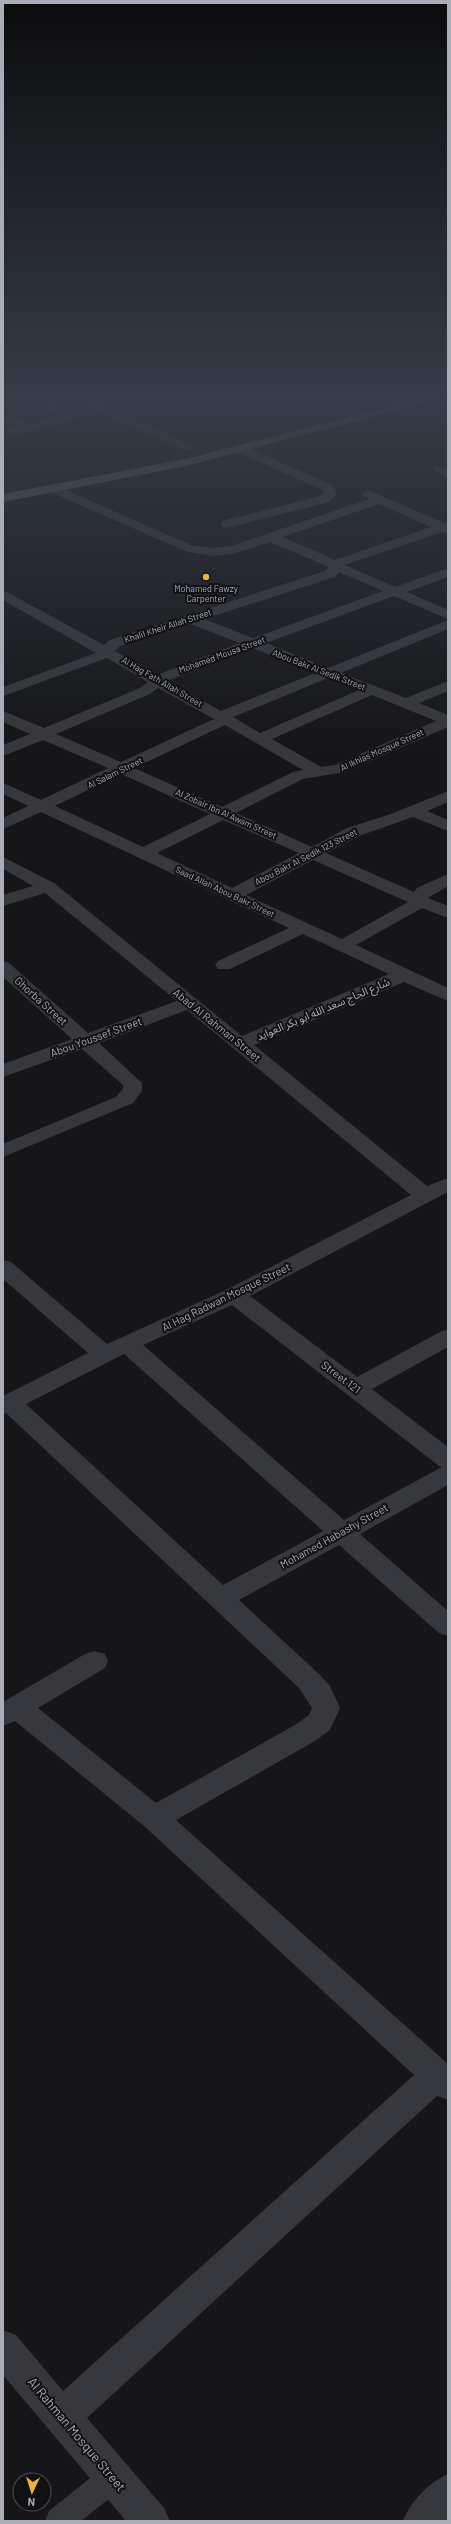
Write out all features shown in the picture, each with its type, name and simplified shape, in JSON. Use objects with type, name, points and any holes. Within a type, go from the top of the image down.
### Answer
[{"type":"street","points":[[106,512],[188,548],[213,552],[233,550],[345,512]]},
{"type":"street","points":[[227,524],[275,512]]},
{"type":"street","points":[[407,512],[446,528]]},
{"type":"street","name":"Khalil Kheir Allah Street","points":[[3,692],[99,658],[115,643],[330,574],[336,566],[344,560],[446,528]]},
{"type":"street","points":[[271,537],[448,615]]},
{"type":"street","name":"Mohamed Mousa Street","points":[[3,751],[144,691],[158,680],[253,644],[397,593],[448,572]]},
{"type":"street","name":"Al Hag Fath Allah Street","points":[[3,594],[10,605],[106,650],[320,772]]},
{"type":"street","name":"Abou Bakr Al Sedik Street","points":[[190,619],[448,720]]},
{"type":"street","name":"Al Salam Street","points":[[3,824],[43,807],[124,768],[224,717],[448,624]]},
{"type":"street","points":[[406,704],[448,685]]},
{"type":"street","points":[[261,738],[372,690]]},
{"type":"street","name":"Al Zobair Ibn Al Awam Street","points":[[3,716],[314,852],[448,913]]},
{"type":"street","name":"Al Ikhlas Mosque Street","points":[[142,854],[299,775],[339,769],[448,720]]},
{"type":"street","name":"Saad Allah Abou Bakr Street","points":[[3,788],[302,928],[406,974],[448,995]]},
{"type":"street","name":"Abou Bakr Al Sedik 123 Street","points":[[232,895],[353,832],[415,812],[448,796]]},
{"type":"street","points":[[415,812],[448,826]]},
{"type":"street","name":"Abad Al Rahman Street","points":[[3,862],[48,887],[426,1196]]},
{"type":"street","points":[[342,946],[414,906],[423,892],[448,879]]},
{"type":"street","points":[[3,901],[48,887]]},
{"type":"street","points":[[224,965],[302,928]]},
{"type":"street","name":"Ghorba Street","points":[[3,967],[132,1083],[133,1093],[123,1101],[3,1151]]},
{"type":"street","name":"شارع الحاج سعد الله ابو بكر العوايد","points":[[240,1044],[406,974]]},
{"type":"street","name":"Abou Youssef Street","points":[[3,1071],[190,1003]]},
{"type":"street","name":"Al Hag Radwan Mosque Street","points":[[7,1404],[104,1354],[234,1295],[448,1184]]},
{"type":"street","points":[[3,1267],[104,1354]]},
{"type":"street","name":"Street 121","points":[[234,1295],[448,1460]]},
{"type":"street","points":[[356,1388],[448,1337]]},
{"type":"street","points":[[127,1344],[448,1626]]},
{"type":"street","points":[[7,1404],[309,1681],[320,1694],[326,1708],[320,1722],[305,1733],[154,1818]]},
{"type":"street","name":"Mohamed Habashy Street","points":[[220,1599],[448,1474]]},
{"type":"street","points":[[62,2416],[442,2080],[154,1818],[10,1711],[95,1662]]},
{"type":"street","name":"Al Rahman Mosque Street","points":[[3,2348],[151,2521]]},
{"type":"street","points":[[422,2521],[448,2493]]},
{"type":"lane","points":[[69,2518],[114,2477]]},
{"type":"place","name":"Mohamed Fawzy Carpenter","points":[[206,577]]}]
